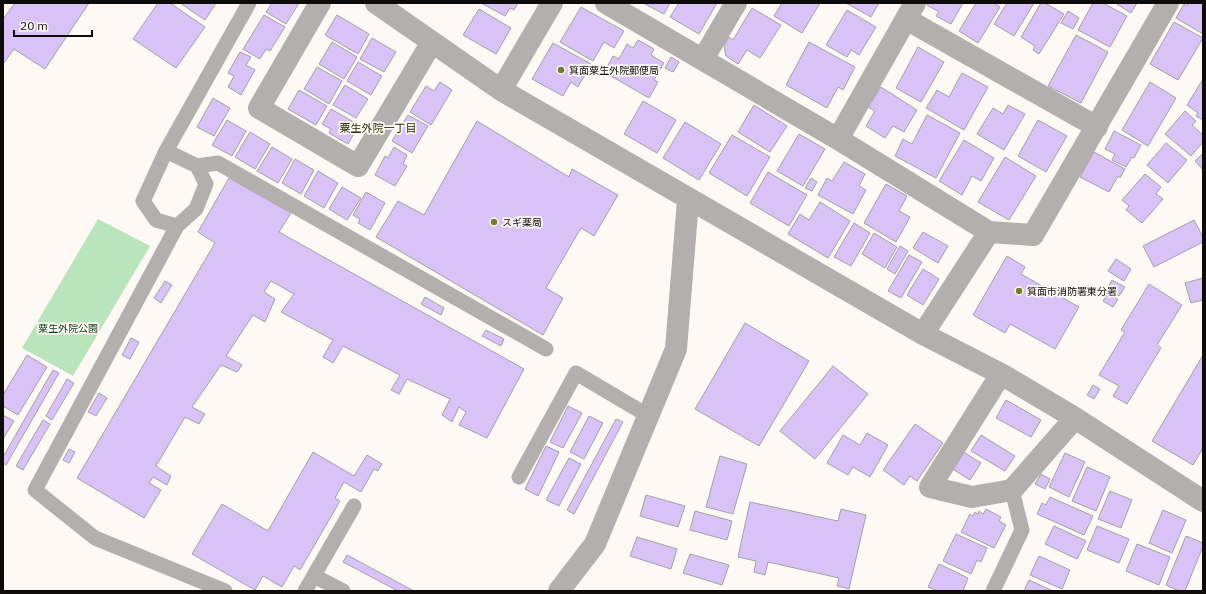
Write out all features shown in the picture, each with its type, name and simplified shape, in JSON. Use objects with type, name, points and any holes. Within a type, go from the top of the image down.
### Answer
[{"type":"street","points":[[320,3],[259,108],[358,166],[432,42]]},
{"type":"street","points":[[376,3],[501,90],[688,200],[923,334],[1001,374],[1075,418],[1203,501]]},
{"type":"street","points":[[501,90],[552,3]]},
{"type":"street","points":[[606,3],[838,139],[989,232],[1033,235],[1168,3]]},
{"type":"street","points":[[703,59],[736,3]]},
{"type":"street","points":[[838,139],[910,11],[1097,127]]},
{"type":"street","points":[[559,591],[595,544],[647,415],[670,366],[676,349],[688,200]]},
{"type":"street","points":[[923,334],[989,232]]},
{"type":"street","points":[[1001,374],[930,487],[972,497],[1012,490],[1075,418]]},
{"type":"lane","points":[[177,226],[156,220],[143,201],[166,152],[249,3]]},
{"type":"lane","points":[[166,152],[196,166],[218,163],[546,349]]},
{"type":"lane","points":[[196,166],[206,184],[196,209],[177,226],[35,490],[94,538],[225,591]]},
{"type":"lane","points":[[519,477],[576,373],[647,415]]},
{"type":"lane","points":[[994,591],[1022,530],[1012,490]]},
{"type":"lane","points":[[305,591],[354,506]]},
{"type":"lane","points":[[314,576],[343,591]]},
{"type":"green space","name":"粟生外院公園","points":[[98,219],[150,246],[73,376],[22,348]]},
{"type":"building","points":[[15,3],[89,3],[45,69],[14,49],[3,64],[3,19]]},
{"type":"building","points":[[158,3],[170,3],[205,27],[176,68],[133,39]]},
{"type":"building","points":[[180,3],[216,3],[205,20]]},
{"type":"building","points":[[272,3],[299,3],[286,24],[266,12]]},
{"type":"building","points":[[481,3],[518,3],[514,10],[510,8],[505,16]]},
{"type":"building","points":[[643,3],[670,3],[664,14]]},
{"type":"building","points":[[679,3],[717,3],[699,34],[670,17]]},
{"type":"building","points":[[782,3],[820,3],[802,33],[774,16]]},
{"type":"building","points":[[846,3],[879,3],[871,17]]},
{"type":"building","points":[[928,3],[963,3],[951,24],[936,16],[939,12],[927,5]]},
{"type":"building","points":[[976,3],[994,3],[1000,7],[978,43],[959,31]]},
{"type":"building","points":[[1007,3],[1034,3],[1014,36],[994,24]]},
{"type":"building","points":[[1041,3],[1045,3],[1064,14],[1039,54],[1033,50],[1035,46],[1021,37]]},
{"type":"building","points":[[1093,3],[1103,3],[1127,16],[1110,47],[1078,30]]},
{"type":"building","points":[[1115,3],[1137,3],[1131,13]]},
{"type":"building","points":[[1188,3],[1203,3],[1203,34],[1176,18],[1184,4],[1187,6]]},
{"type":"building","points":[[581,7],[624,31],[614,48],[604,42],[593,61],[560,42]]},
{"type":"building","points":[[752,8],[781,25],[760,58],[747,50],[738,64],[726,56],[724,46],[729,37],[733,40]]},
{"type":"building","points":[[479,9],[511,28],[496,54],[463,35]]},
{"type":"building","points":[[847,10],[876,27],[859,55],[851,50],[847,57],[826,45]]},
{"type":"building","points":[[1068,11],[1079,18],[1073,29],[1061,23]]},
{"type":"building","points":[[264,15],[285,27],[270,51],[266,49],[260,59],[243,49]]},
{"type":"building","points":[[337,15],[369,34],[358,54],[325,35]]},
{"type":"building","points":[[1174,22],[1203,38],[1178,80],[1150,64]]},
{"type":"building","points":[[1076,35],[1108,52],[1081,103],[1048,86]]},
{"type":"building","points":[[372,38],[396,52],[384,72],[360,59]]},
{"type":"building","points":[[638,40],[654,49],[651,55],[664,63],[654,80],[658,82],[649,98],[604,72],[613,56],[619,59],[627,44],[633,48]]},
{"type":"building","points":[[332,42],[357,57],[344,79],[319,64]]},
{"type":"building","points":[[809,42],[855,67],[843,90],[838,87],[827,108],[786,85]]},
{"type":"building","points":[[553,43],[591,64],[578,87],[571,82],[563,96],[532,79]]},
{"type":"building","points":[[918,47],[944,62],[921,102],[896,88]]},
{"type":"building","points":[[240,52],[251,57],[246,65],[255,70],[241,95],[228,87],[234,76],[228,73]]},
{"type":"building","points":[[671,57],[679,62],[673,72],[665,68]]},
{"type":"building","points":[[358,62],[382,76],[371,95],[347,81]]},
{"type":"building","points":[[317,67],[342,81],[329,104],[304,89]]},
{"type":"building","points":[[962,73],[988,87],[964,130],[926,108],[937,90],[949,97]]},
{"type":"building","points":[[1203,79],[1203,120],[1196,116],[1198,113],[1187,105]]},
{"type":"building","points":[[440,82],[452,90],[431,125],[410,112],[426,86],[434,91]]},
{"type":"building","points":[[1150,82],[1176,98],[1148,146],[1122,130]]},
{"type":"building","points":[[345,85],[368,99],[356,118],[333,105]]},
{"type":"building","points":[[881,87],[917,110],[904,132],[893,126],[885,138],[866,126],[875,111],[868,107]]},
{"type":"building","points":[[299,90],[327,106],[316,125],[288,109]]},
{"type":"building","points":[[213,98],[230,108],[214,136],[197,127]]},
{"type":"building","points":[[643,101],[676,120],[657,153],[624,134]]},
{"type":"building","points":[[754,105],[787,126],[770,152],[738,132]]},
{"type":"building","points":[[1008,105],[1025,114],[1004,150],[977,134],[993,108],[1003,114]]},
{"type":"building","points":[[331,109],[359,125],[348,144],[329,133],[331,129],[322,124]]},
{"type":"building","points":[[1185,111],[1196,121],[1192,125],[1203,135],[1203,142],[1191,156],[1165,134]]},
{"type":"building","points":[[408,115],[428,126],[412,153],[392,141]]},
{"type":"building","points":[[927,115],[960,133],[936,178],[895,156],[903,139],[912,144]]},
{"type":"building","points":[[227,120],[246,131],[232,156],[212,145]]},
{"type":"building","points":[[1038,120],[1067,136],[1046,172],[1018,156]]},
{"type":"building","name":"スギ薬局","points":[[477,121],[569,177],[572,169],[618,195],[594,236],[581,228],[546,288],[563,298],[543,335],[376,237],[398,201],[424,215]]},
{"type":"building","points":[[685,122],[721,144],[699,180],[663,158]]},
{"type":"building","points":[[1114,131],[1141,145],[1134,158],[1132,157],[1126,167],[1112,160],[1115,154],[1105,149]]},
{"type":"building","points":[[250,132],[270,144],[255,169],[235,157]]},
{"type":"building","points":[[799,134],[825,149],[803,186],[777,171]]},
{"type":"building","points":[[732,135],[770,157],[747,196],[709,173]]},
{"type":"building","points":[[964,140],[994,158],[981,181],[972,176],[962,195],[939,181]]},
{"type":"building","points":[[1166,143],[1187,160],[1168,183],[1147,165]]},
{"type":"building","points":[[272,147],[292,159],[278,183],[257,171]]},
{"type":"building","points":[[394,147],[407,155],[403,164],[407,166],[395,186],[375,175],[385,156],[388,158]]},
{"type":"building","points":[[1094,152],[1125,169],[1120,178],[1118,176],[1109,192],[1080,177]]},
{"type":"building","points":[[1203,153],[1203,170],[1195,161]]},
{"type":"building","points":[[1005,157],[1036,176],[1009,220],[978,202]]},
{"type":"building","points":[[295,159],[314,170],[301,194],[282,183]]},
{"type":"building","points":[[844,162],[865,174],[859,186],[866,190],[853,214],[818,195],[827,178],[832,181]]},
{"type":"building","points":[[318,171],[338,183],[324,208],[304,196]]},
{"type":"building","points":[[768,172],[807,195],[789,226],[750,203]]},
{"type":"building","points":[[1145,174],[1161,187],[1156,194],[1163,199],[1142,223],[1126,210],[1129,206],[1122,200]]},
{"type":"building","points":[[229,178],[291,213],[279,232],[524,369],[487,438],[459,425],[466,412],[459,407],[452,422],[442,415],[450,399],[407,379],[399,394],[391,390],[400,375],[343,346],[333,363],[323,357],[333,340],[281,312],[294,294],[271,281],[264,292],[275,299],[265,322],[253,315],[226,356],[242,365],[237,372],[221,365],[192,407],[205,414],[199,424],[185,417],[156,466],[171,476],[167,485],[153,477],[149,483],[161,490],[144,518],[77,478],[215,243],[198,232]]},
{"type":"building","points":[[811,178],[817,182],[812,191],[805,188]]},
{"type":"building","points":[[886,184],[907,196],[899,211],[910,217],[896,242],[864,223]]},
{"type":"building","points":[[342,187],[361,198],[347,220],[329,209]]},
{"type":"building","points":[[366,192],[385,203],[370,230],[358,223],[360,219],[353,215]]},
{"type":"building","points":[[820,202],[850,221],[828,258],[788,234],[800,214],[809,220]]},
{"type":"building","points":[[1194,220],[1203,237],[1203,242],[1154,267],[1143,246]]},
{"type":"building","points":[[854,223],[870,233],[851,266],[834,257]]},
{"type":"building","points":[[923,232],[948,246],[938,263],[913,248]]},
{"type":"building","points":[[874,233],[897,247],[885,268],[862,254]]},
{"type":"building","points":[[900,246],[908,251],[895,274],[887,269]]},
{"type":"building","points":[[909,255],[922,262],[901,298],[888,291]]},
{"type":"building","name":"箕面市消防署東分署","points":[[1007,256],[1025,267],[1021,274],[1079,307],[1055,349],[1010,324],[1005,333],[973,315]]},
{"type":"building","points":[[1116,259],[1131,269],[1124,281],[1108,271]]},
{"type":"building","points":[[923,269],[939,279],[923,305],[907,295]]},
{"type":"building","points":[[1203,278],[1203,300],[1191,303],[1185,283]]},
{"type":"building","points":[[1112,280],[1125,287],[1119,296],[1107,289]]},
{"type":"building","points":[[165,281],[172,285],[161,303],[154,298]]},
{"type":"building","points":[[1149,284],[1182,305],[1157,345],[1161,348],[1127,404],[1113,396],[1119,386],[1099,375],[1125,332],[1121,330]]},
{"type":"building","points":[[1108,293],[1118,299],[1113,307],[1103,301]]},
{"type":"building","points":[[425,297],[444,308],[441,315],[421,304]]},
{"type":"building","points":[[745,323],[809,361],[759,446],[695,409]]},
{"type":"building","points":[[486,330],[504,339],[501,346],[482,336]]},
{"type":"building","points":[[131,338],[139,342],[130,359],[122,355]]},
{"type":"building","points":[[27,355],[47,367],[18,415],[3,406],[3,395]]},
{"type":"building","points":[[1203,355],[1203,448],[1193,465],[1152,441]]},
{"type":"building","points":[[833,366],[868,394],[815,459],[780,431]]},
{"type":"building","points":[[53,370],[59,373],[6,465],[3,463],[3,457]]},
{"type":"building","points":[[67,379],[74,383],[52,420],[46,416]]},
{"type":"building","points":[[1093,385],[1100,389],[1094,399],[1087,395]]},
{"type":"building","points":[[99,393],[107,398],[96,416],[88,412]]},
{"type":"building","points":[[1006,400],[1041,420],[1031,437],[996,418]]},
{"type":"building","points":[[568,406],[582,413],[563,448],[550,442]]},
{"type":"building","points":[[3,415],[14,421],[3,439]]},
{"type":"building","points":[[589,416],[603,423],[584,459],[570,452]]},
{"type":"building","points":[[616,419],[623,422],[574,514],[567,510]]},
{"type":"building","points":[[43,420],[50,424],[23,470],[16,466]]},
{"type":"building","points":[[915,424],[943,443],[917,481],[910,476],[904,485],[883,470]]},
{"type":"building","points":[[867,433],[888,445],[870,477],[853,467],[848,475],[827,463],[843,435],[860,445]]},
{"type":"building","points":[[981,435],[1015,456],[1005,471],[971,451]]},
{"type":"building","points":[[546,446],[559,452],[538,496],[525,489]]},
{"type":"building","points":[[69,449],[75,452],[69,463],[63,460]]},
{"type":"building","points":[[962,451],[981,463],[970,480],[951,468]]},
{"type":"building","points":[[313,452],[354,476],[367,455],[382,464],[378,471],[374,469],[361,492],[344,482],[335,498],[340,501],[300,570],[294,566],[282,587],[263,576],[255,590],[192,554],[222,504],[268,531]]},
{"type":"building","points":[[1065,453],[1085,462],[1069,497],[1049,487]]},
{"type":"building","points":[[720,456],[747,464],[733,514],[706,507]]},
{"type":"building","points":[[569,458],[581,464],[559,506],[546,500]]},
{"type":"building","points":[[1087,467],[1110,477],[1096,511],[1072,501]]},
{"type":"building","points":[[1041,474],[1050,479],[1045,489],[1035,484]]},
{"type":"building","points":[[1110,491],[1132,500],[1121,528],[1098,519]]},
{"type":"building","points":[[646,495],[685,506],[678,527],[640,516]]},
{"type":"building","points":[[1050,497],[1093,516],[1084,535],[1037,514],[1042,503],[1046,505]]},
{"type":"building","points":[[750,502],[838,521],[841,509],[866,515],[849,589],[837,586],[839,578],[768,562],[765,575],[754,572],[756,561],[738,557]]},
{"type":"building","points":[[986,509],[1001,517],[999,521],[1006,525],[994,548],[961,532],[970,514],[973,516],[975,512],[978,514],[979,511],[983,514]]},
{"type":"building","points":[[1163,510],[1186,520],[1172,553],[1149,543]]},
{"type":"building","points":[[695,511],[732,521],[727,540],[690,530]]},
{"type":"building","points":[[1054,526],[1086,541],[1077,559],[1045,544]]},
{"type":"building","points":[[1097,526],[1129,539],[1119,563],[1087,550]]},
{"type":"building","points":[[956,534],[987,548],[981,562],[977,560],[971,574],[943,561]]},
{"type":"building","points":[[1186,536],[1203,543],[1203,546],[1185,591],[1179,591],[1166,585]]},
{"type":"building","points":[[637,537],[677,549],[671,569],[630,556]]},
{"type":"building","points":[[1137,544],[1170,557],[1159,585],[1126,571]]},
{"type":"building","points":[[690,554],[729,565],[722,585],[683,573]]},
{"type":"building","points":[[347,555],[414,591],[398,591],[343,562]]},
{"type":"building","points":[[1039,556],[1070,570],[1062,589],[1030,575]]},
{"type":"building","points":[[939,564],[968,578],[963,591],[938,591],[928,587]]},
{"type":"building","points":[[1029,580],[1053,591],[1024,591]]},
{"type":"place","name":"箕面粟生外院郵便局","points":[[561,70]]},
{"type":"place","name":"スギ薬局","points":[[494,222]]},
{"type":"place","name":"箕面市消防署東分署","points":[[1019,291]]},
{"type":"district","name":"粟生外院一丁目","points":[[378,128]]}]
